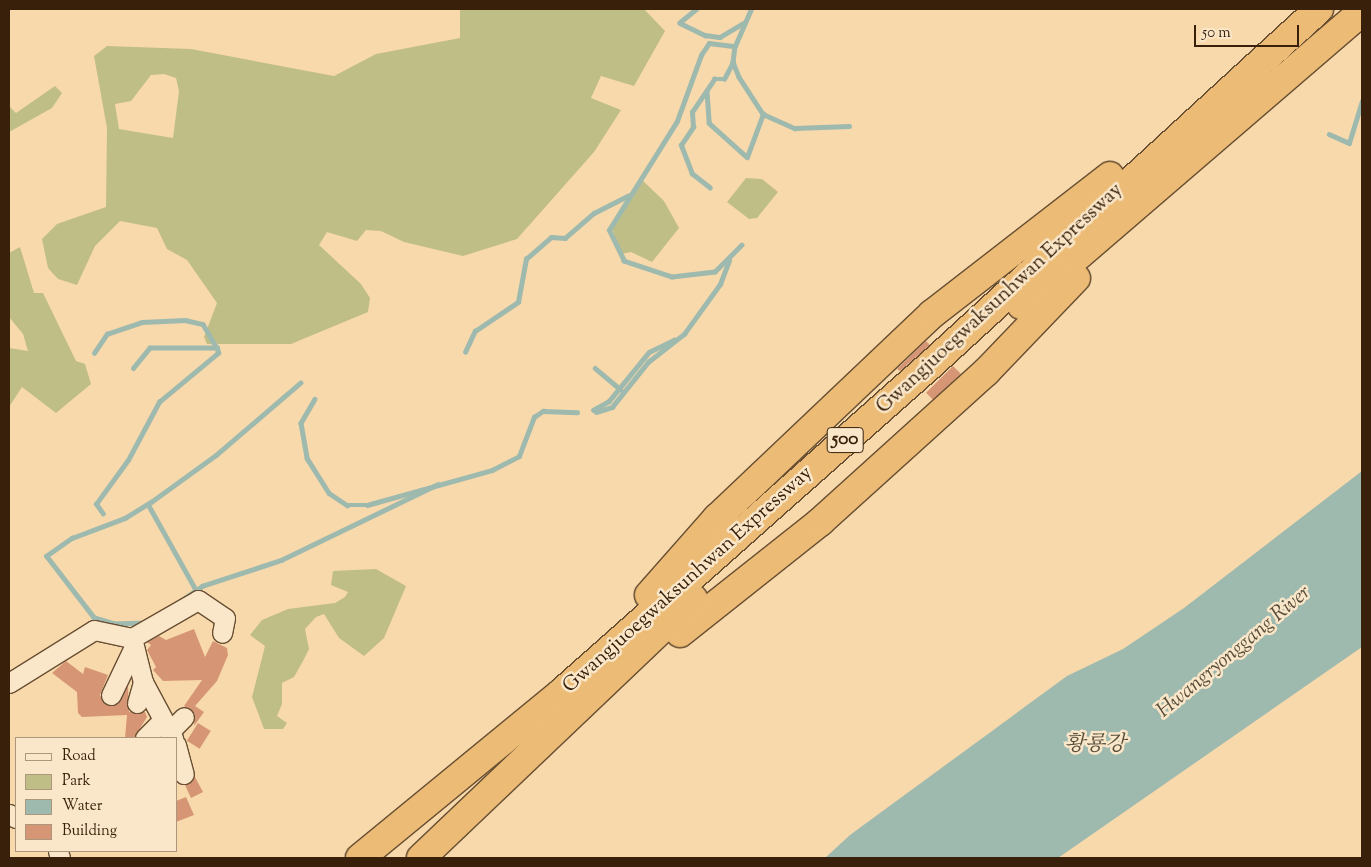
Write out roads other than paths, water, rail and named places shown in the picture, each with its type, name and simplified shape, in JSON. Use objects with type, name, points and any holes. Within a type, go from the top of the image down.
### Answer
[{"type":"highway","name":"Gwangjuoegwaksunhwan Expressway","points":[[360,858],[562,692],[926,369],[1255,63],[1319,9]]},
{"type":"highway","name":"Gwangjuoegwaksunhwan Expressway","points":[[421,858],[542,743],[940,374],[1362,12]]},
{"type":"highway","points":[[562,692],[717,518],[932,314],[1255,63]]},
{"type":"street","points":[[111,694],[133,642],[198,600],[225,618],[222,633]]},
{"type":"street","points":[[9,684],[94,630],[133,642]]},
{"type":"street","points":[[133,642],[143,682],[170,734]]},
{"type":"street","points":[[137,703],[143,682]]},
{"type":"street","points":[[151,737],[170,734],[184,718]]},
{"type":"street","points":[[178,757],[184,774]]},
{"type":"water","name":"황룡강","points":[[1362,471],[1362,647],[1058,858],[825,858],[850,835],[1067,676],[1123,649],[1184,608]]},
{"type":"waterway","points":[[697,9],[680,23],[705,35],[720,37],[743,23]]},
{"type":"waterway","points":[[742,245],[715,272],[672,277],[624,261],[609,230],[677,121],[701,55],[709,43],[735,46],[751,9]]},
{"type":"waterway","points":[[735,46],[733,62],[739,77],[763,114],[795,128],[849,126]]},
{"type":"waterway","points":[[710,188],[692,174],[681,145],[693,127],[692,112],[714,79],[724,79],[733,62]]},
{"type":"waterway","points":[[707,91],[709,123],[747,157],[763,114]]},
{"type":"waterway","points":[[1329,134],[1349,143],[1362,101]]},
{"type":"waterway","points":[[465,352],[475,331],[518,302],[526,259],[551,237],[565,238],[594,213],[628,196]]},
{"type":"waterway","points":[[596,412],[612,407],[648,362],[684,334],[720,284],[729,261]]},
{"type":"waterway","points":[[94,353],[107,334],[142,322],[185,320],[203,324],[217,348]]},
{"type":"waterway","points":[[593,410],[609,401],[649,352],[674,340]]},
{"type":"waterway","points":[[103,514],[96,504],[128,460],[159,402],[218,353],[217,348],[150,348],[134,368]]},
{"type":"waterway","points":[[595,368],[620,389]]},
{"type":"waterway","points":[[144,623],[114,624],[94,618],[46,556],[72,538],[125,518],[151,502],[216,455],[300,383]]},
{"type":"waterway","points":[[315,399],[301,423],[307,458],[329,493],[347,505],[367,505],[492,470],[519,456],[534,417],[543,411],[577,412]]},
{"type":"waterway","points":[[180,601],[202,586],[281,560],[438,484]]},
{"type":"waterway","points":[[148,504],[196,590]]},
{"type":"water label","name":"Hwangryonggang River","points":[[1234,652]]}]
